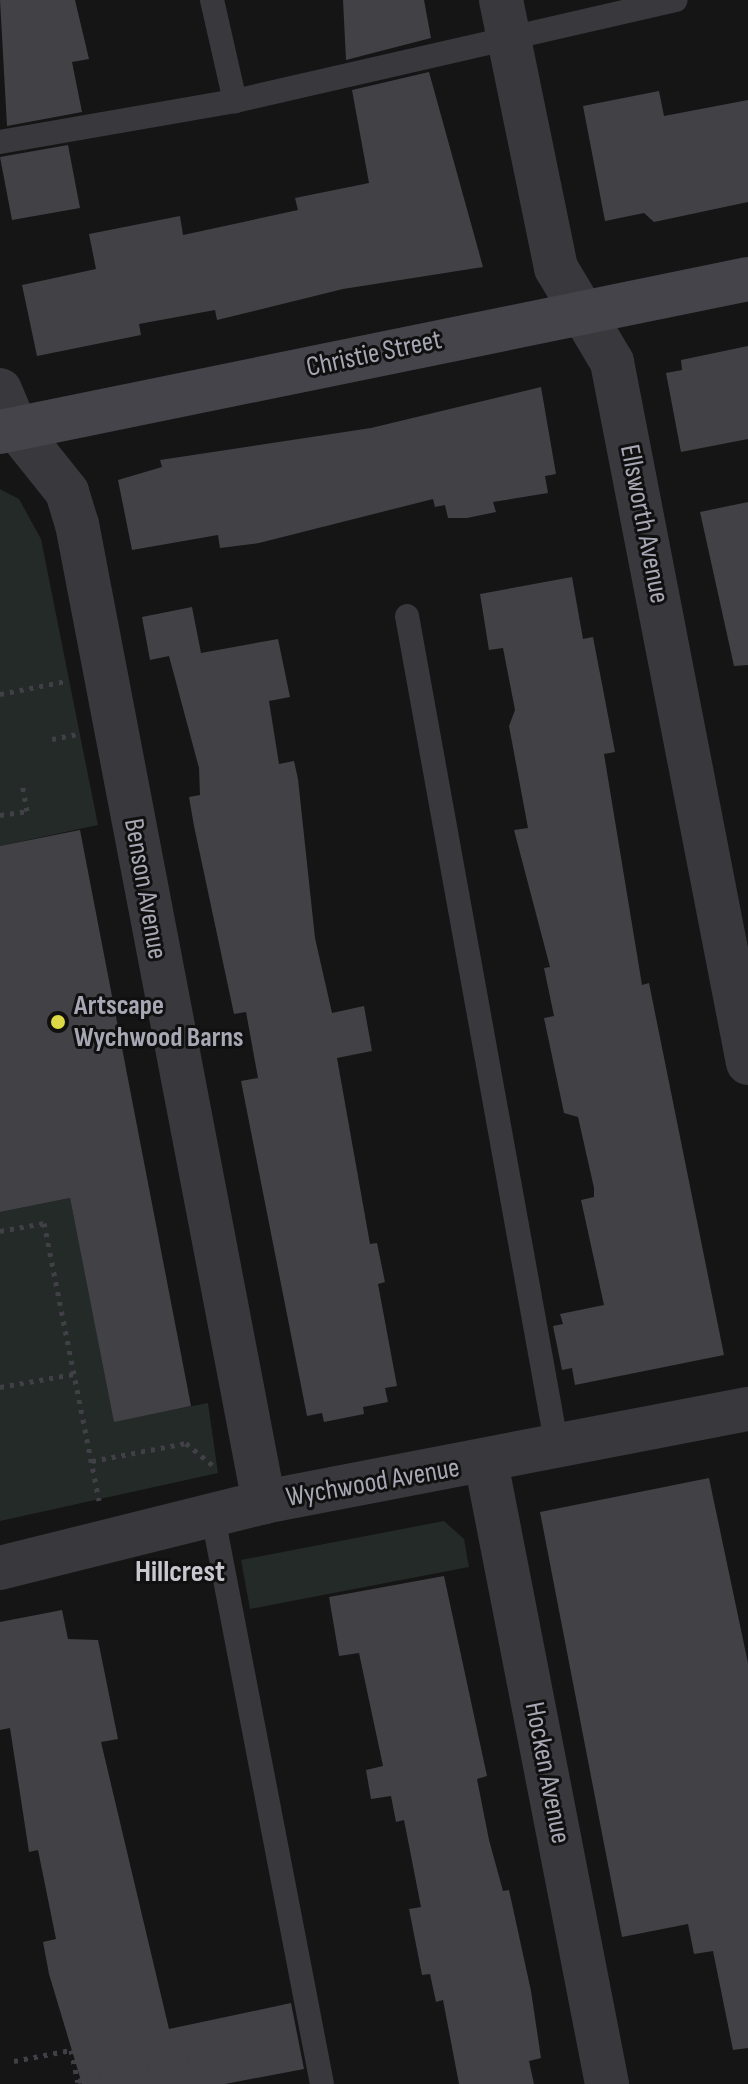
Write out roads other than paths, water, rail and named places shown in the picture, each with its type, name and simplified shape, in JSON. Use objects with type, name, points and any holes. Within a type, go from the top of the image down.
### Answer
[{"type":"street","name":"Ellsworth Avenue","points":[[505,18],[556,268],[612,362],[748,1063]]},
{"type":"street","name":"Christie Street","points":[[5,417],[748,279]]},
{"type":"street","name":"Benson Avenue","points":[[5,417],[67,492],[77,524],[264,1502]]},
{"type":"street","name":"Wychwood Avenue","points":[[0,1568],[264,1502],[486,1462],[748,1409]]},
{"type":"street","name":"Hocken Avenue","points":[[486,1462],[607,2084]]},
{"type":"lane","points":[[212,0],[235,101]]},
{"type":"lane","points":[[0,142],[235,101],[505,18],[676,0]]},
{"type":"lane","points":[[407,616],[557,1447]]},
{"type":"lane","points":[[213,1517],[322,2084]]},
{"type":"place","name":"Artscape Wychwood Barns","points":[[58,1022]]},
{"type":"district","name":"Hillcrest","points":[[180,1572]]}]
